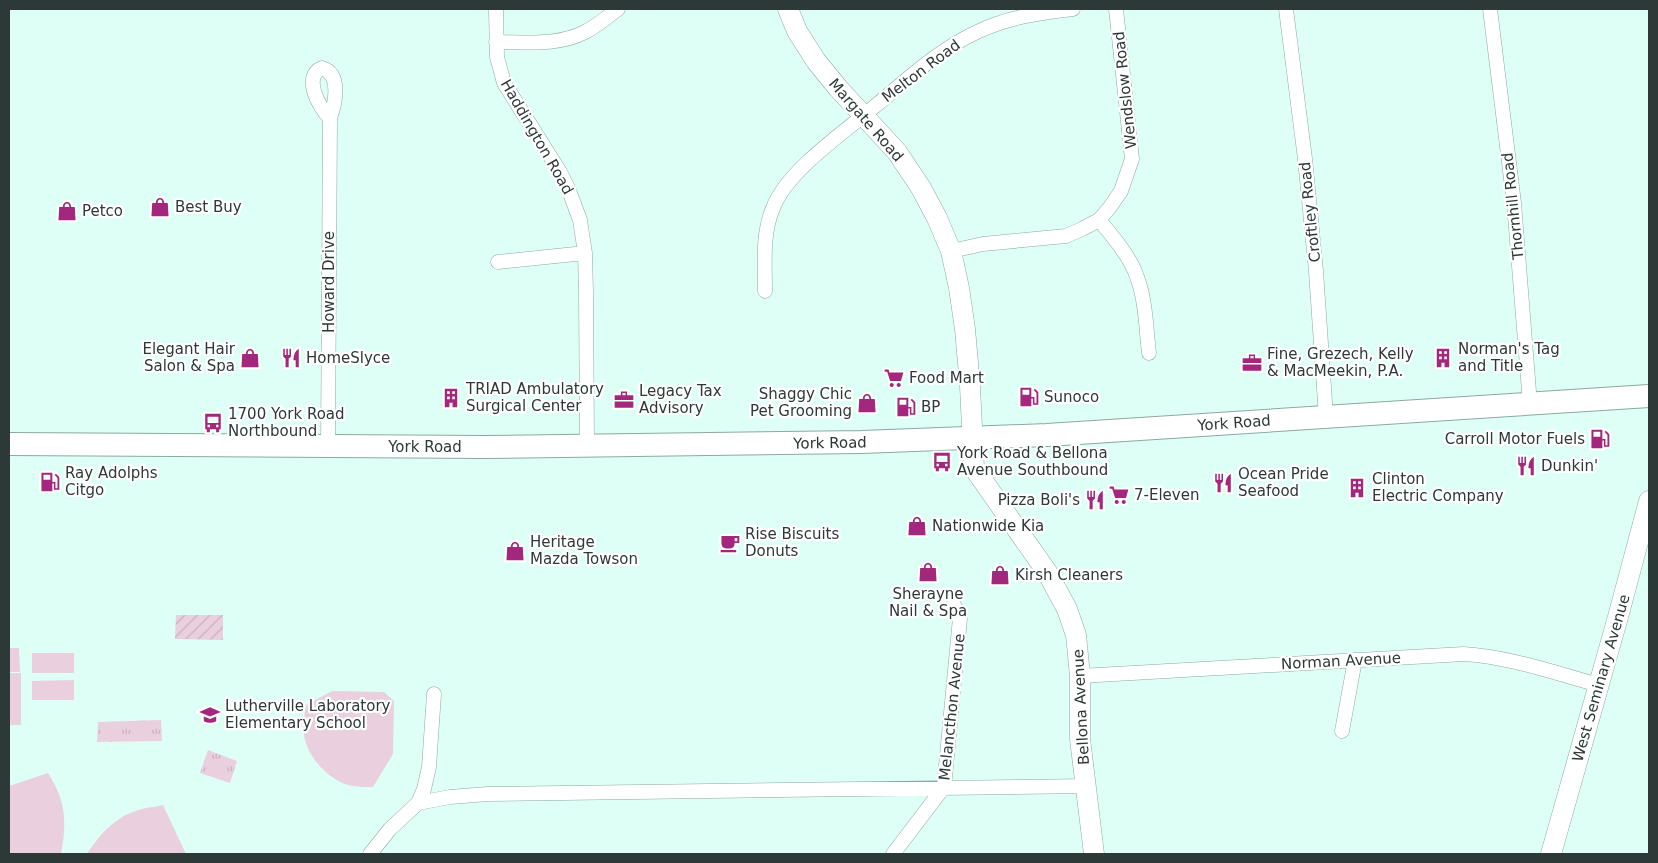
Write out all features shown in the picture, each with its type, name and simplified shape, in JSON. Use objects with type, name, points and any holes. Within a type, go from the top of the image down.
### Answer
[{"type":"main road","name":"York Road","points":[[9,444],[328,446],[862,442],[1103,432],[1649,396]]},
{"type":"street","name":"Haddington Road","points":[[496,9],[496,57],[504,83],[568,188],[580,220],[586,292],[587,445]]},
{"type":"street","points":[[496,42],[552,42],[569,38],[585,32],[618,9]]},
{"type":"street","name":"Margate Road","points":[[788,9],[797,31],[816,61],[897,152],[921,188],[937,218],[951,251],[960,288],[970,386],[972,438]]},
{"type":"street","name":"Melton Road","points":[[765,291],[766,233],[773,208],[780,194],[800,170],[928,62],[954,44],[1001,22],[1029,14],[1073,9]]},
{"type":"street","name":"Wendslow Road","points":[[951,251],[983,244],[1066,236],[1099,220],[1121,191],[1132,159],[1116,9]]},
{"type":"street","name":"Croftley Road","points":[[1286,9],[1305,159],[1316,271],[1326,417]]},
{"type":"street","name":"Thornhill Road","points":[[1490,9],[1518,242],[1530,404]]},
{"type":"street","name":"Howard Drive","points":[[328,446],[330,118]]},
{"type":"street","points":[[1099,220],[1119,245],[1137,276],[1142,296],[1149,353]]},
{"type":"street","points":[[498,262],[584,253]]},
{"type":"street","name":"Bellona Avenue","points":[[972,438],[974,468],[1047,572],[1067,609],[1076,635],[1080,676],[1080,739],[1094,854]]},
{"type":"street","name":"West Seminary Avenue","points":[[1551,854],[1649,501]]},
{"type":"street","name":"Melancthon Avenue","points":[[893,854],[944,787],[960,618],[954,605]]},
{"type":"street","name":"Norman Avenue","points":[[1080,676],[1464,654],[1482,655],[1599,685]]},
{"type":"street","points":[[1342,730],[1354,660]]},
{"type":"street","points":[[370,854],[390,829],[418,802],[424,789],[429,767],[434,694]]},
{"type":"street","points":[[418,802],[488,794],[1087,786]]},
{"type":"green space","points":[[176,615],[223,615],[223,640],[175,639]]},
{"type":"green space","points":[[9,648],[19,648],[20,672],[9,672]]},
{"type":"green space","points":[[32,653],[74,653],[74,673],[32,673]]},
{"type":"green space","points":[[9,673],[21,673],[21,725],[9,725]]},
{"type":"green space","points":[[74,680],[74,700],[32,700],[32,681]]},
{"type":"green space","points":[[332,691],[384,692],[394,701],[393,754],[373,787],[353,786],[337,780],[317,763],[308,748],[304,731],[306,705]]},
{"type":"green space","points":[[161,720],[162,741],[97,742],[98,722]]},
{"type":"green space","points":[[208,750],[237,761],[230,783],[200,773]]},
{"type":"green space","points":[[48,773],[62,802],[64,812],[61,854],[9,854],[9,786]]},
{"type":"green space","points":[[163,805],[186,854],[87,854],[101,835],[119,819],[137,811]]},
{"type":"place","name":"Best Buy","points":[[160,207]]},
{"type":"place","name":"Petco","points":[[67,211]]},
{"type":"place","name":"Elegant Hair Salon & Spa","points":[[250,358]]},
{"type":"place","name":"HomeSlyce","points":[[291,358]]},
{"type":"place","name":"Norman's Tag and Title","points":[[1443,358]]},
{"type":"place","name":"Fine, Grezech, Kelly & MacMeekin, P.A.","points":[[1252,363]]},
{"type":"place","name":"Food Mart","points":[[894,378]]},
{"type":"place","name":"Sunoco","points":[[1029,397]]},
{"type":"place","name":"TRIAD Ambulatory Surgical Center","points":[[451,398]]},
{"type":"place","name":"Legacy Tax Advisory","points":[[624,400]]},
{"type":"place","name":"Shaggy Chic Pet Grooming","points":[[867,403]]},
{"type":"place","name":"BP","points":[[906,407]]},
{"type":"place","name":"1700 York Road Northbound","points":[[213,423]]},
{"type":"place","name":"Carroll Motor Fuels","points":[[1600,439]]},
{"type":"place","name":"York Road & Bellona Avenue Southbound","points":[[942,462]]},
{"type":"place","name":"Dunkin'","points":[[1526,466]]},
{"type":"place","name":"Ray Adolphs Citgo","points":[[50,482]]},
{"type":"place","name":"Ocean Pride Seafood","points":[[1223,483]]},
{"type":"place","name":"Clinton Electric Company","points":[[1357,488]]},
{"type":"place","name":"7-Eleven","points":[[1119,495]]},
{"type":"place","name":"Pizza Boli's","points":[[1095,500]]},
{"type":"place","name":"Nationwide Kia","points":[[917,526]]},
{"type":"place","name":"Rise Biscuits Donuts","points":[[730,543]]},
{"type":"place","name":"Heritage Mazda Towson","points":[[515,551]]},
{"type":"place","name":"Sherayne Nail & Spa","points":[[928,572]]},
{"type":"place","name":"Kirsh Cleaners","points":[[1000,575]]},
{"type":"place","name":"Lutherville Laboratory Elementary School","points":[[210,715]]}]
